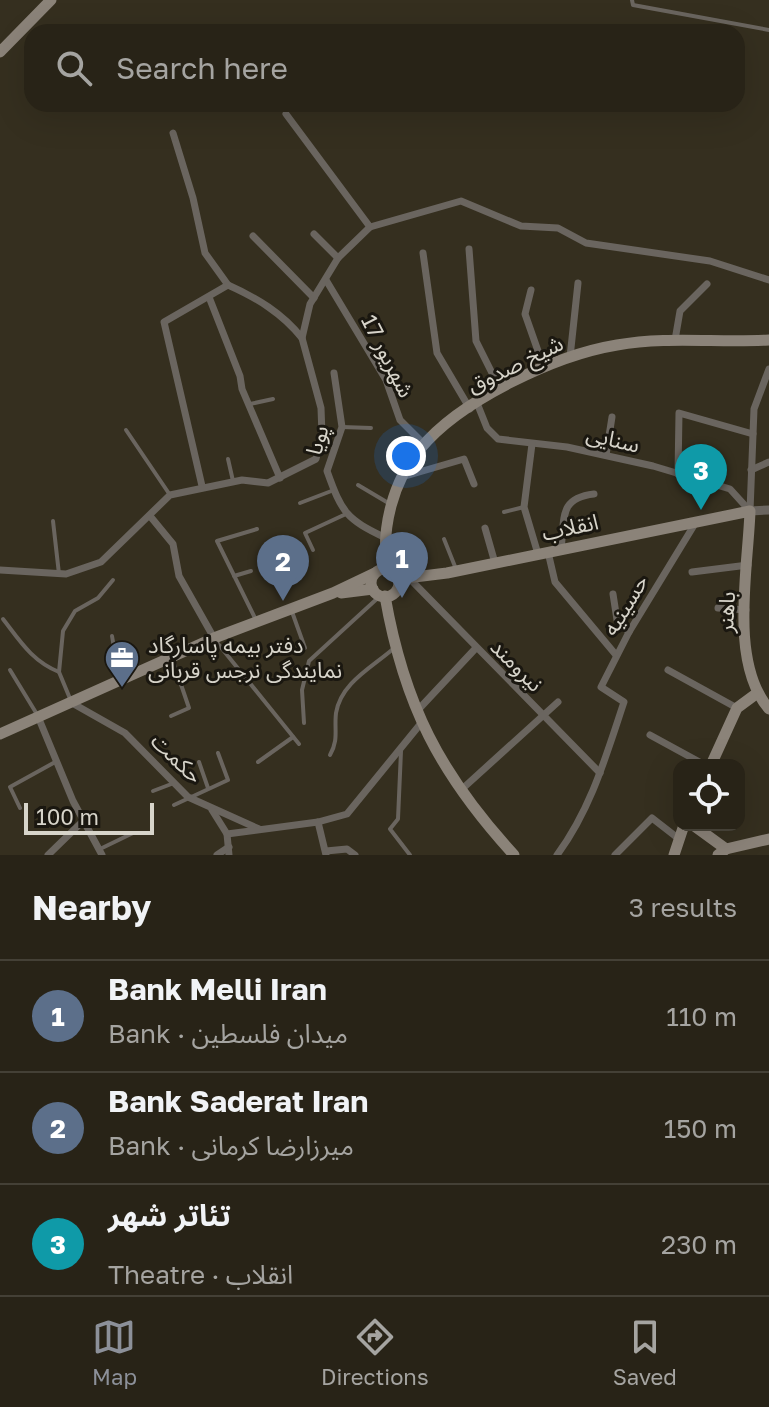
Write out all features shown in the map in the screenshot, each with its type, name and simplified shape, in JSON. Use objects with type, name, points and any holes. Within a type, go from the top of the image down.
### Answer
[{"type":"main road","points":[[27,24],[51,0]]},
{"type":"main road","points":[[0,52],[24,28]]},
{"type":"main road","name":"شیخ صدوق","points":[[514,855],[459,791],[419,716],[379,594],[392,506],[402,477],[424,444],[474,406],[500,390],[570,357],[636,342],[769,340]]},
{"type":"main road","name":"انقلاب","points":[[404,579],[750,511]]},
{"type":"main road","name":"باهنر","points":[[750,511],[744,653],[756,694],[769,709]]},
{"type":"main road","points":[[2,729],[39,719],[214,638],[333,593],[381,571],[404,579],[396,591],[379,594],[333,593]]},
{"type":"main road","points":[[711,759],[737,708],[756,694]]},
{"type":"main road","points":[[674,855],[682,831]]},
{"type":"main road","points":[[702,831],[730,851],[769,839]]},
{"type":"street","points":[[286,114],[370,227]]},
{"type":"street","points":[[0,570],[59,574],[101,562],[170,495],[233,481],[268,483],[316,459],[322,435],[321,408],[302,338],[290,322],[256,297],[228,285],[205,253],[193,198],[173,133]]},
{"type":"street","points":[[302,338],[314,298],[338,258],[370,227],[400,215],[461,201],[521,226],[558,228],[586,243],[710,261],[769,280]]},
{"type":"street","points":[[314,234],[338,258]]},
{"type":"street","points":[[253,236],[314,298]]},
{"type":"street","points":[[469,249],[476,341],[500,390]]},
{"type":"street","points":[[423,253],[437,353],[474,406]]},
{"type":"street","name":"17 شهریور","points":[[326,280],[386,380],[400,420],[424,444]]},
{"type":"street","points":[[570,357],[578,283]]},
{"type":"street","points":[[675,340],[680,311],[707,284]]},
{"type":"street","points":[[202,486],[164,322],[228,285]]},
{"type":"street","points":[[531,290],[525,314],[544,368]]},
{"type":"street","points":[[209,297],[280,478]]},
{"type":"street","points":[[769,369],[754,409],[750,511],[769,510]]},
{"type":"street","name":"پویا","points":[[334,373],[342,427],[327,471],[346,514]]},
{"type":"street","name":"سنایی","points":[[474,406],[487,428],[498,439],[606,455],[678,474],[730,489],[750,511]]},
{"type":"street","points":[[678,474],[679,413],[753,434]]},
{"type":"street","points":[[606,455],[612,417]]},
{"type":"street","points":[[532,444],[524,507],[555,582],[616,655]]},
{"type":"street","points":[[402,477],[464,459],[474,484]]},
{"type":"street","points":[[751,470],[769,462]]},
{"type":"street","points":[[561,549],[566,506],[576,496],[594,494]]},
{"type":"street","points":[[346,514],[359,527],[386,538]]},
{"type":"street","points":[[150,516],[173,544],[179,576],[214,638]]},
{"type":"street","name":"حسینیه","points":[[600,773],[624,702],[601,687],[629,632],[697,520]]},
{"type":"street","points":[[485,528],[495,563]]},
{"type":"street","points":[[692,572],[748,565]]},
{"type":"street","name":"نیرومند","points":[[404,579],[600,773]]},
{"type":"street","points":[[613,594],[617,620],[629,632]]},
{"type":"street","points":[[718,608],[746,610]]},
{"type":"street","name":"حکمت","points":[[227,834],[318,822],[347,814],[402,744],[419,716],[475,649]]},
{"type":"street","points":[[668,670],[737,708]]},
{"type":"street","points":[[756,694],[769,690]]},
{"type":"street","points":[[459,791],[558,702]]},
{"type":"street","name":"حکمت","points":[[72,703],[125,733],[188,797],[261,829]]},
{"type":"street","points":[[39,719],[83,821],[101,852]]},
{"type":"street","points":[[650,735],[696,759]]},
{"type":"street","points":[[557,855],[577,827],[600,773]]},
{"type":"street","points":[[211,809],[227,834],[229,851],[217,855]]},
{"type":"street","points":[[613,853],[652,818],[679,839]]},
{"type":"street","points":[[48,855],[83,821]]},
{"type":"street","points":[[318,822],[326,853],[347,849],[355,855]]},
{"type":"lane","points":[[632,0],[633,5],[736,24]]},
{"type":"lane","points":[[745,26],[769,30]]},
{"type":"lane","points":[[250,404],[273,399]]},
{"type":"lane","points":[[342,427],[371,428]]},
{"type":"lane","points":[[126,430],[170,495]]},
{"type":"lane","points":[[228,459],[233,481]]},
{"type":"lane","points":[[358,485],[392,506]]},
{"type":"lane","points":[[300,503],[334,490]]},
{"type":"lane","points":[[504,512],[524,507]]},
{"type":"lane","points":[[313,550],[305,533],[346,514]]},
{"type":"lane","points":[[53,521],[59,574]]},
{"type":"lane","points":[[256,622],[217,541],[257,529]]},
{"type":"lane","points":[[444,539],[457,571]]},
{"type":"lane","points":[[234,576],[251,571]]},
{"type":"lane","points":[[72,703],[59,672],[63,631],[75,611],[98,598],[113,580]]},
{"type":"lane","points":[[304,723],[303,676],[309,661],[379,594]]},
{"type":"lane","points":[[291,609],[305,648]]},
{"type":"lane","points":[[3,619],[28,652],[42,665],[59,672]]},
{"type":"lane","points":[[112,636],[120,682]]},
{"type":"lane","points":[[214,638],[299,744]]},
{"type":"lane","points":[[330,755],[338,741],[335,716],[341,692],[396,647]]},
{"type":"lane","points":[[171,716],[189,708],[172,659]]},
{"type":"lane","points":[[10,670],[39,719]]},
{"type":"lane","points":[[258,762],[293,737]]},
{"type":"lane","points":[[402,744],[398,819],[390,829],[410,855]]},
{"type":"lane","points":[[174,805],[228,780],[218,753]]},
{"type":"lane","points":[[20,808],[10,787],[57,761]]},
{"type":"lane","points":[[199,762],[208,788]]},
{"type":"lane","points":[[153,791],[174,783]]},
{"type":"lane","points":[[101,852],[133,833]]},
{"type":"place","name":"تئاتر شهر","points":[[701,510]]},
{"type":"place","name":"Bank Melli Iran","points":[[402,598]]},
{"type":"place","name":"Bank Saderat Iran","points":[[283,601]]},
{"type":"place","name":"دفتر بیمه پاسارگاد نمایندگی نرجس قربانی","points":[[122,689]]}]
